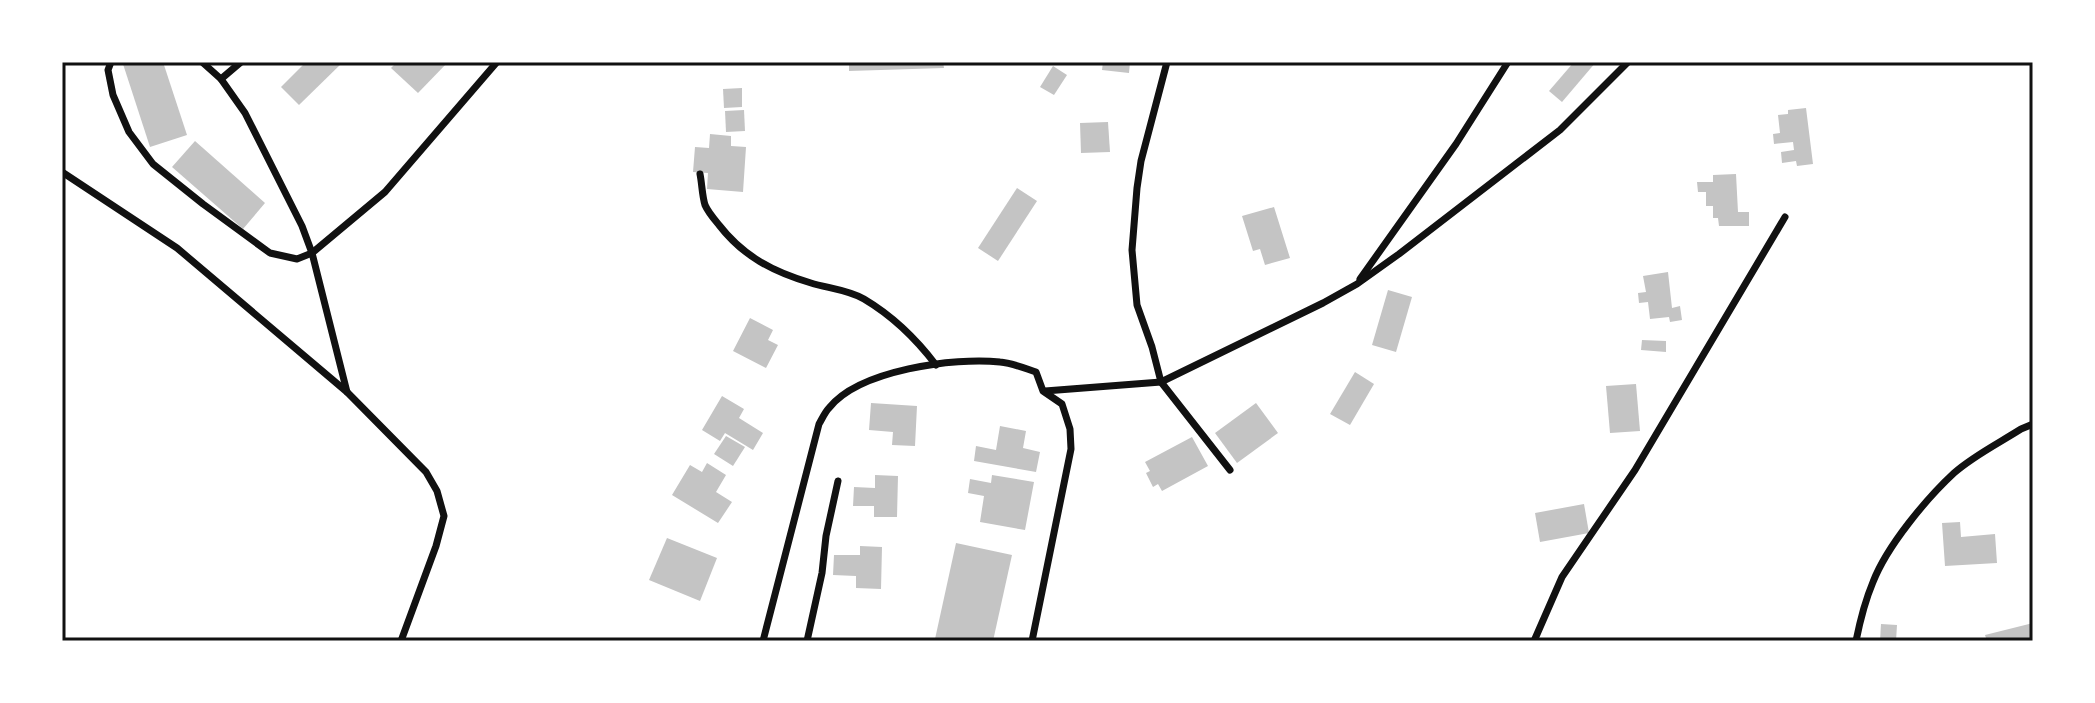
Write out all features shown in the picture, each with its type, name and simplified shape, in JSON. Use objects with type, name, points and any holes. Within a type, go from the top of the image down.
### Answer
[{"type":"street","points":[[111,62],[108,70],[113,95],[129,132],[153,164],[270,253],[297,259],[312,253],[385,192],[497,62]]},
{"type":"street","points":[[202,62],[221,79],[245,113],[302,226],[312,253],[347,392]]},
{"type":"street","points":[[221,79],[241,62]]},
{"type":"street","points":[[1167,62],[1141,161],[1132,250],[1137,305],[1161,382],[1230,470]]},
{"type":"street","points":[[1357,284],[1456,144],[1508,62]]},
{"type":"street","points":[[1043,391],[1161,382],[1357,284],[1560,130],[1628,62]]},
{"type":"street","points":[[62,172],[177,248],[347,392],[426,472],[437,491],[444,516],[401,641]]},
{"type":"street","points":[[700,174],[706,207],[733,242],[749,256],[768,268],[861,297],[904,330],[936,365]]},
{"type":"street","points":[[1534,641],[1562,577],[1635,470],[1785,217]]},
{"type":"street","points":[[763,641],[819,424],[830,406],[850,390],[904,369],[970,362],[1000,362],[1036,372],[1043,391],[1062,404],[1070,429],[1071,449],[1032,641]]},
{"type":"street","points":[[1856,641],[1860,617],[1874,579],[1889,551],[1911,522],[1956,471],[2033,424]]},
{"type":"street","points":[[807,641],[838,481]]},
{"type":"building","points":[[163,62],[187,135],[150,147],[123,64]]},
{"type":"building","points":[[306,62],[343,62],[299,105],[281,87]]},
{"type":"building","points":[[397,62],[448,62],[418,93],[391,68]]},
{"type":"building","points":[[849,62],[943,62],[944,68],[849,71]]},
{"type":"building","points":[[1103,62],[1130,62],[1129,73],[1102,70]]},
{"type":"building","points":[[1574,62],[1596,62],[1562,102],[1549,91]]},
{"type":"building","points":[[1053,66],[1067,75],[1054,95],[1040,87]]},
{"type":"building","points":[[742,88],[742,107],[724,108],[723,89]]},
{"type":"building","points":[[1806,108],[1813,164],[1797,166],[1796,161],[1782,163],[1781,152],[1794,150],[1793,142],[1774,144],[1773,134],[1780,133],[1778,115],[1788,114],[1788,110]]},
{"type":"building","points":[[744,110],[745,131],[726,132],[725,111]]},
{"type":"building","points":[[1108,122],[1110,152],[1081,153],[1080,123]]},
{"type":"building","points":[[710,134],[731,136],[731,146],[746,147],[743,192],[707,189],[708,173],[693,172],[695,147],[709,148]]},
{"type":"building","points":[[195,141],[265,203],[243,229],[172,167]]},
{"type":"building","points":[[1736,174],[1738,212],[1749,212],[1749,226],[1719,226],[1718,218],[1713,218],[1713,206],[1706,206],[1706,192],[1698,192],[1697,182],[1713,182],[1713,175]]},
{"type":"building","points":[[1017,188],[1037,201],[998,261],[978,248]]},
{"type":"building","points":[[1274,207],[1290,258],[1265,265],[1260,249],[1253,251],[1242,216]]},
{"type":"building","points":[[1668,272],[1672,308],[1680,306],[1682,320],[1670,322],[1669,317],[1650,319],[1648,302],[1639,303],[1638,293],[1646,292],[1643,276]]},
{"type":"building","points":[[1388,290],[1412,297],[1396,352],[1372,345]]},
{"type":"building","points":[[750,318],[773,330],[768,340],[778,345],[766,368],[733,351]]},
{"type":"building","points":[[1642,340],[1666,341],[1666,352],[1641,350]]},
{"type":"building","points":[[1355,372],[1374,384],[1350,425],[1330,414]]},
{"type":"building","points":[[1636,384],[1640,431],[1610,433],[1606,386]]},
{"type":"building","points":[[722,396],[744,409],[739,418],[763,433],[753,450],[725,433],[720,441],[702,430]]},
{"type":"building","points":[[871,403],[917,406],[915,446],[892,445],[893,432],[869,430]]},
{"type":"building","points":[[1256,403],[1278,433],[1237,463],[1215,433]]},
{"type":"building","points":[[1000,426],[1026,431],[1023,448],[1040,452],[1036,472],[974,461],[976,446],[996,450]]},
{"type":"building","points":[[726,436],[745,447],[733,466],[714,454]]},
{"type":"building","points":[[1192,437],[1208,466],[1162,491],[1158,484],[1153,487],[1146,473],[1150,471],[1145,462]]},
{"type":"building","points":[[707,463],[726,475],[716,492],[732,502],[718,523],[672,495],[690,465],[702,472]]},
{"type":"building","points":[[875,475],[898,476],[897,517],[874,517],[874,506],[853,506],[854,487],[875,488]]},
{"type":"building","points":[[992,475],[1034,482],[1025,530],[980,522],[984,496],[968,493],[970,479],[991,483]]},
{"type":"building","points":[[1584,504],[1589,533],[1540,542],[1535,513]]},
{"type":"building","points":[[1960,522],[1961,537],[1995,534],[1997,563],[1945,566],[1942,523]]},
{"type":"building","points":[[667,538],[717,558],[700,601],[649,580]]},
{"type":"building","points":[[956,543],[1012,555],[993,641],[935,639]]},
{"type":"building","points":[[860,546],[882,547],[881,589],[856,588],[856,576],[833,575],[834,555],[860,555]]},
{"type":"building","points":[[2033,623],[2033,641],[1987,641],[1985,635]]},
{"type":"building","points":[[1881,624],[1897,625],[1896,641],[1880,641]]}]
